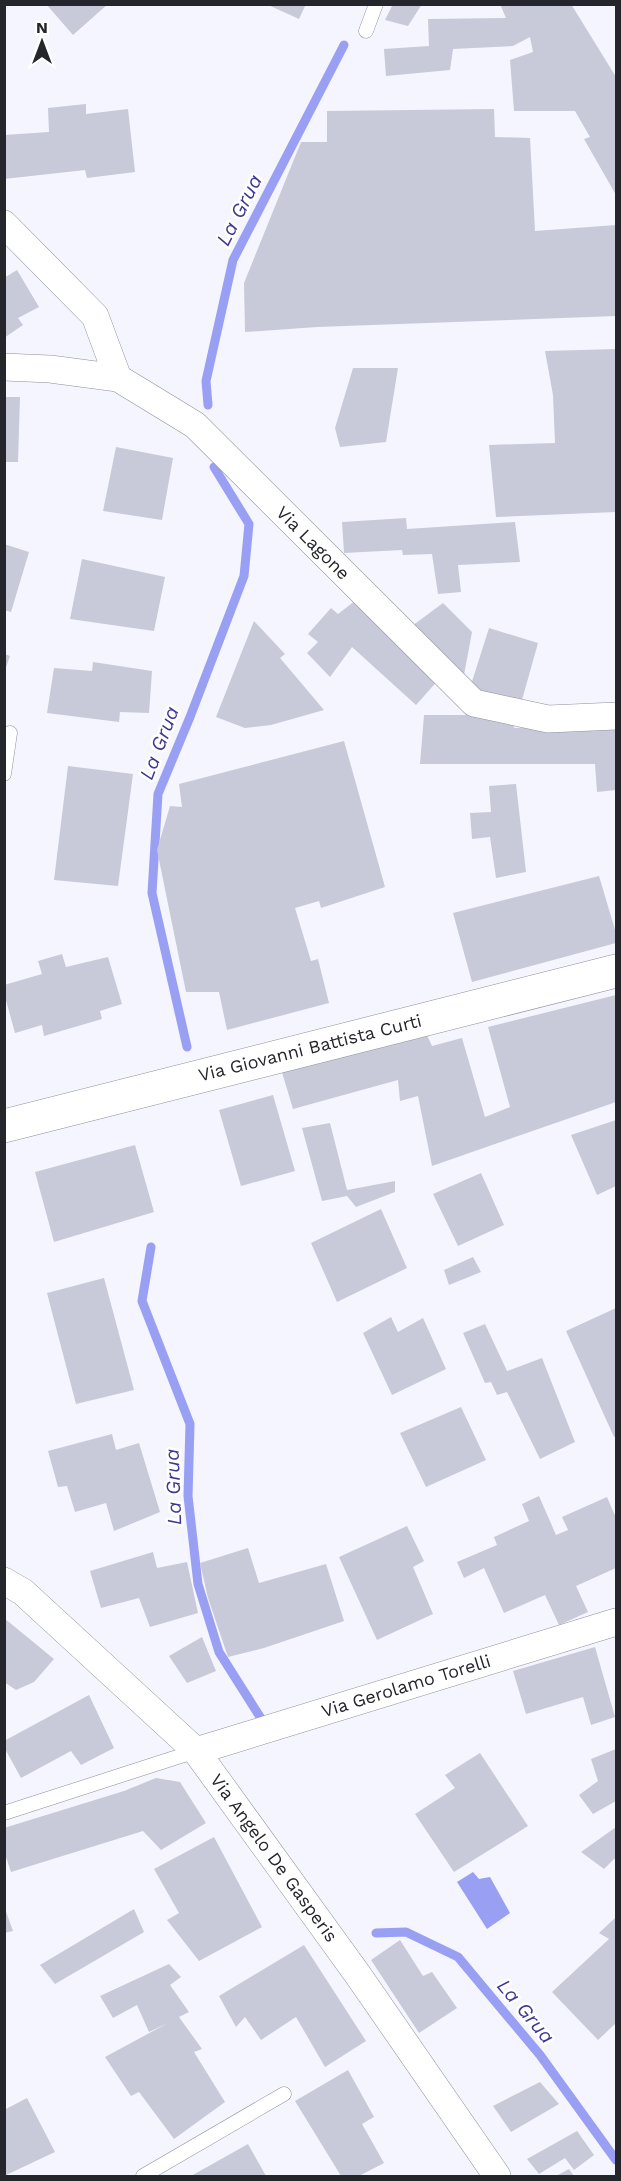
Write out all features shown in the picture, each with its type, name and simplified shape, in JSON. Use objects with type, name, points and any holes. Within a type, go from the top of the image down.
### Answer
[{"type":"street","points":[[4,224],[95,316],[118,378]]},
{"type":"street","name":"Via Lagone","points":[[4,367],[50,369],[118,378],[195,425],[474,703],[548,718],[616,716]]},
{"type":"street","name":"Via Giovanni Battista Curti","points":[[4,1126],[616,971]]},
{"type":"street","name":"Via Angelo De Gasperis","points":[[4,1581],[23,1592],[196,1751],[358,1975],[497,2176]]},
{"type":"street","name":"Via Gerolamo Torelli","points":[[196,1751],[616,1622]]},
{"type":"lane","points":[[366,31],[376,4]]},
{"type":"lane","points":[[4,774],[10,733]]},
{"type":"lane","points":[[4,1813],[196,1751]]},
{"type":"lane","points":[[143,2176],[284,2094]]},
{"type":"water","points":[[473,1872],[479,1879],[490,1877],[510,1913],[487,1929],[457,1882]]},
{"type":"building","points":[[46,4],[108,4],[73,35]]},
{"type":"building","points":[[266,4],[306,4],[299,19]]},
{"type":"building","points":[[393,4],[422,4],[408,26],[385,20]]},
{"type":"building","points":[[500,4],[571,4],[616,77],[616,195],[584,139],[590,137],[575,111],[514,111],[510,60],[533,52],[530,37],[513,46],[453,49],[450,70],[386,76],[384,49],[429,46],[428,19],[506,18]]},
{"type":"building","points":[[86,104],[86,114],[128,109],[135,172],[87,178],[85,170],[4,179],[4,135],[49,132],[48,108]]},
{"type":"building","points":[[494,109],[495,137],[530,138],[535,231],[616,225],[616,316],[317,327],[245,332],[244,283],[301,142],[327,142],[327,111]]},
{"type":"building","points":[[17,270],[39,307],[18,318],[23,325],[4,338],[4,278]]},
{"type":"building","points":[[616,349],[616,512],[496,517],[489,445],[555,443],[553,395],[545,351]]},
{"type":"building","points":[[353,368],[398,368],[386,442],[340,447],[335,428]]},
{"type":"building","points":[[4,397],[20,397],[18,462],[4,462]]},
{"type":"building","points":[[116,447],[173,458],[162,520],[103,511]]},
{"type":"building","points":[[406,518],[407,529],[515,522],[520,562],[458,565],[461,592],[438,594],[432,554],[403,555],[402,550],[344,553],[342,522]]},
{"type":"building","points":[[4,544],[29,552],[11,612],[4,610]]},
{"type":"building","points":[[82,559],[165,577],[154,631],[70,619]]},
{"type":"building","points":[[360,597],[441,677],[416,705],[352,647],[330,677],[307,653],[318,642],[308,634],[331,608],[338,614]]},
{"type":"building","points":[[443,603],[472,632],[464,675],[412,626]]},
{"type":"building","points":[[254,621],[285,654],[280,658],[324,710],[271,725],[245,728],[216,717]]},
{"type":"building","points":[[489,628],[538,643],[522,700],[469,691]]},
{"type":"building","points":[[5,654],[10,656],[5,670]]},
{"type":"building","points":[[93,662],[152,671],[149,713],[120,712],[119,722],[47,713],[54,668],[92,671]]},
{"type":"building","points":[[472,709],[516,716],[514,728],[616,724],[616,790],[597,792],[595,764],[420,764],[424,715],[465,715]]},
{"type":"building","points":[[344,741],[385,887],[321,908],[319,901],[295,908],[311,961],[318,959],[329,1003],[227,1030],[219,992],[186,992],[157,850],[170,806],[182,807],[179,784]]},
{"type":"building","points":[[68,766],[133,774],[118,886],[54,880]]},
{"type":"building","points":[[516,784],[526,872],[496,878],[490,837],[472,839],[470,813],[491,812],[489,786]]},
{"type":"building","points":[[599,876],[616,933],[616,943],[472,982],[453,913]]},
{"type":"building","points":[[62,954],[66,967],[108,957],[122,1004],[100,1011],[102,1019],[44,1036],[42,1025],[15,1033],[4,985],[42,974],[38,961]]},
{"type":"building","points":[[616,995],[616,1102],[432,1166],[418,1096],[400,1101],[398,1080],[293,1109],[281,1069],[427,1035],[432,1046],[462,1038],[485,1117],[510,1107],[488,1027]]},
{"type":"building","points":[[273,1095],[295,1171],[241,1186],[219,1110]]},
{"type":"building","points":[[616,1120],[616,1186],[597,1195],[571,1135]]},
{"type":"building","points":[[330,1123],[347,1190],[395,1181],[395,1192],[356,1207],[347,1196],[322,1201],[302,1128]]},
{"type":"building","points":[[135,1145],[154,1212],[54,1242],[35,1172]]},
{"type":"building","points":[[481,1173],[504,1225],[458,1246],[433,1194]]},
{"type":"building","points":[[381,1209],[407,1268],[337,1302],[311,1243]]},
{"type":"building","points":[[473,1257],[481,1272],[449,1285],[444,1270]]},
{"type":"building","points":[[104,1278],[134,1390],[76,1404],[47,1293]]},
{"type":"building","points":[[616,1308],[616,1436],[614,1437],[566,1331]]},
{"type":"building","points":[[391,1317],[398,1332],[423,1318],[446,1369],[392,1395],[363,1333]]},
{"type":"building","points":[[485,1324],[507,1371],[542,1358],[575,1442],[540,1459],[507,1392],[497,1395],[491,1382],[485,1383],[463,1333]]},
{"type":"building","points":[[461,1407],[486,1460],[426,1487],[400,1433]]},
{"type":"building","points":[[112,1434],[116,1450],[139,1443],[160,1512],[114,1531],[106,1503],[75,1512],[67,1486],[58,1487],[48,1451]]},
{"type":"building","points":[[539,1496],[556,1535],[568,1530],[562,1517],[607,1497],[616,1518],[616,1568],[576,1586],[588,1612],[559,1625],[545,1595],[504,1613],[484,1568],[464,1578],[457,1562],[497,1545],[494,1537],[529,1521],[522,1504]]},
{"type":"building","points":[[407,1526],[424,1561],[413,1567],[433,1614],[377,1640],[339,1557]]},
{"type":"building","points":[[248,1548],[259,1583],[326,1564],[344,1621],[264,1648],[228,1657],[208,1598],[200,1563]]},
{"type":"building","points":[[153,1552],[157,1568],[187,1562],[198,1613],[150,1627],[139,1598],[101,1608],[90,1571]]},
{"type":"building","points":[[4,1618],[54,1659],[34,1682],[16,1690],[4,1682]]},
{"type":"building","points":[[202,1637],[216,1671],[187,1683],[169,1656]]},
{"type":"building","points":[[595,1647],[615,1717],[591,1725],[583,1697],[526,1714],[513,1671]]},
{"type":"building","points":[[89,1695],[114,1748],[81,1765],[71,1751],[21,1778],[4,1747],[4,1741]]},
{"type":"building","points":[[616,1749],[616,1801],[593,1814],[579,1795],[598,1781],[591,1759]]},
{"type":"building","points":[[480,1753],[528,1826],[454,1872],[415,1814],[455,1788],[445,1775]]},
{"type":"building","points":[[156,1778],[180,1782],[206,1823],[161,1850],[143,1831],[11,1872],[4,1851],[4,1828],[124,1791]]},
{"type":"building","points":[[616,1827],[616,1857],[604,1869],[581,1852]]},
{"type":"building","points":[[214,1837],[262,1927],[199,1961],[167,1920],[179,1913],[154,1869]]},
{"type":"building","points":[[4,1906],[13,1931],[4,1933]]},
{"type":"building","points":[[134,1909],[144,1932],[55,1984],[40,1965]]},
{"type":"building","points":[[616,1917],[616,2023],[598,2040],[552,1992],[609,1939],[599,1933]]},
{"type":"building","points":[[400,1940],[423,1976],[432,1972],[457,2008],[419,2033],[371,1960]]},
{"type":"building","points":[[304,1945],[366,2041],[325,2067],[296,2017],[261,2040],[245,2017],[236,2027],[219,1996]]},
{"type":"building","points":[[169,1964],[181,1977],[170,1985],[189,2012],[179,2017],[202,2049],[194,2052],[225,2102],[174,2139],[139,2092],[131,2096],[105,2057],[168,2023],[149,2032],[137,2005],[113,2018],[100,1996]]},
{"type":"building","points":[[348,2070],[374,2117],[362,2124],[384,2163],[359,2176],[341,2176],[295,2101]]},
{"type":"building","points":[[540,2082],[559,2104],[511,2132],[493,2106]]},
{"type":"building","points":[[27,2098],[55,2152],[4,2176],[4,2110]]},
{"type":"building","points":[[577,2131],[594,2155],[574,2170],[565,2158],[539,2174],[527,2159]]},
{"type":"building","points":[[248,2144],[266,2176],[191,2176]]},
{"type":"building","points":[[569,2169],[574,2176],[556,2176]]},
{"type":"waterway","name":"La Grua","points":[[208,405],[206,381],[233,260],[344,45]]},
{"type":"waterway","name":"La Grua","points":[[187,1047],[152,893],[158,794],[244,576],[249,524],[214,467]]},
{"type":"waterway","name":"La Grua","points":[[151,1247],[142,1301],[190,1424],[188,1496],[198,1584],[219,1652],[262,1720]]},
{"type":"waterway","name":"La Grua","points":[[376,1933],[406,1932],[458,1957],[540,2055],[616,2160]]}]
